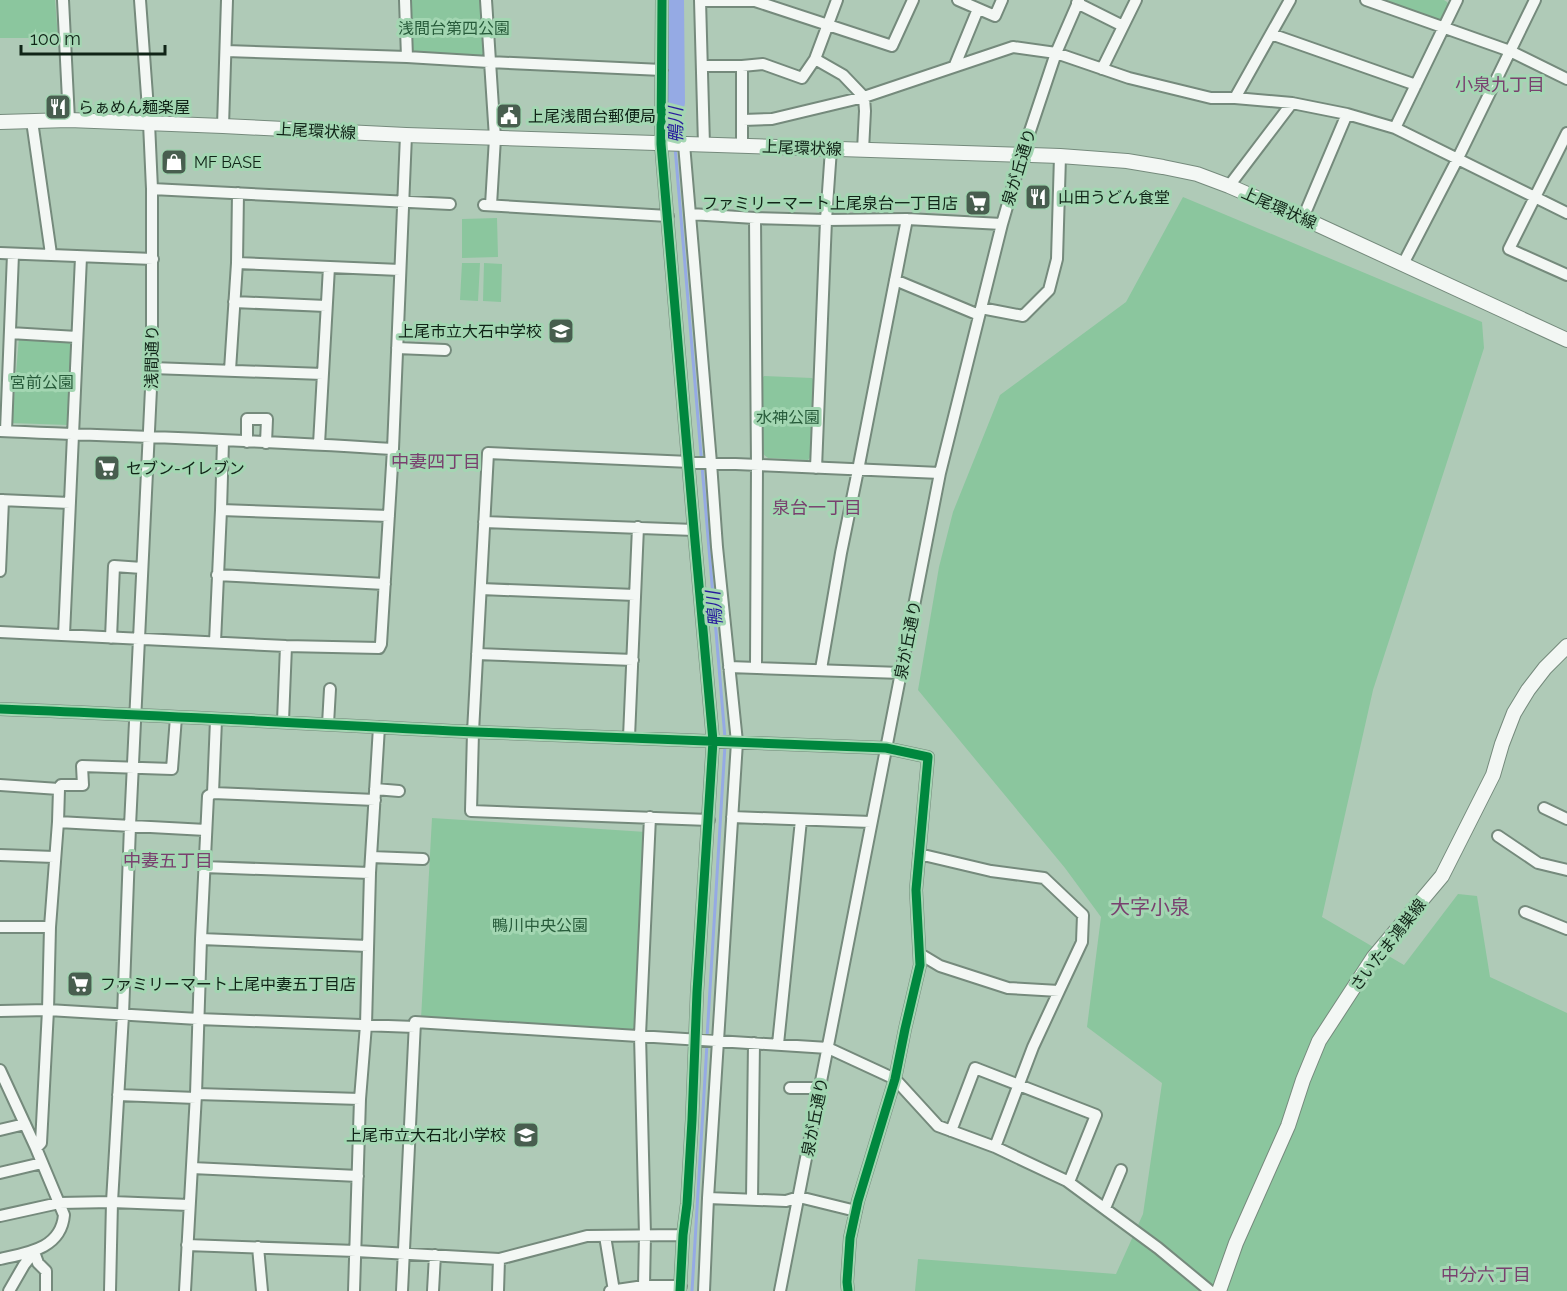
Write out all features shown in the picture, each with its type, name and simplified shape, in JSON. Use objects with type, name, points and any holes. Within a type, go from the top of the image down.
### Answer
[{"type":"main road","name":"上尾環状線","points":[[0,122],[69,120],[406,135],[1060,156],[1127,161],[1197,174],[1229,186],[1567,340]]},
{"type":"main road","name":"さいたま鴻巣線","points":[[1219,1291],[1236,1243],[1288,1126],[1302,1080],[1320,1041],[1373,958],[1442,876],[1493,775],[1514,713],[1545,668],[1567,646]]},
{"type":"street","points":[[63,0],[69,120]]},
{"type":"street","name":"浅間通り","points":[[110,1291],[112,1202],[123,1014],[152,368],[152,189],[140,0]]},
{"type":"street","points":[[223,126],[227,0]]},
{"type":"street","points":[[405,0],[407,57]]},
{"type":"street","points":[[486,0],[495,138],[487,205],[668,216]]},
{"type":"street","points":[[605,1236],[613,1291],[644,1286],[680,1289],[687,1204],[713,741],[661,144],[662,0]]},
{"type":"street","points":[[702,66],[763,64],[802,78],[815,59],[837,0]]},
{"type":"street","points":[[704,145],[700,1],[755,1],[892,46],[913,0]]},
{"type":"street","points":[[958,0],[995,16],[1002,0]]},
{"type":"street","points":[[1102,69],[1136,0]]},
{"type":"street","points":[[1235,98],[1290,0]]},
{"type":"street","points":[[1366,0],[1510,51],[1567,79]]},
{"type":"street","points":[[1403,264],[1535,0]]},
{"type":"street","points":[[1078,1],[1123,26]]},
{"type":"street","name":"泉が丘通り","points":[[780,1291],[940,473],[1002,224],[1022,155],[1056,53],[1078,1]]},
{"type":"street","points":[[1395,128],[1456,1]]},
{"type":"street","points":[[955,65],[978,9]]},
{"type":"street","points":[[1271,34],[1416,85]]},
{"type":"street","points":[[743,120],[772,119],[864,97],[1013,47],[1056,53],[1129,78],[1211,98],[1292,103],[1347,114],[1395,128],[1567,213]]},
{"type":"street","points":[[226,51],[407,57],[662,70]]},
{"type":"street","points":[[815,59],[843,75],[864,97],[863,150]]},
{"type":"street","points":[[742,66],[742,146]]},
{"type":"street","points":[[1229,186],[1292,103]]},
{"type":"street","points":[[1303,218],[1347,114]]},
{"type":"street","points":[[32,121],[51,254]]},
{"type":"street","points":[[1567,134],[1509,249],[1567,275]]},
{"type":"street","points":[[0,632],[286,646],[379,648],[393,448],[406,135]]},
{"type":"street","points":[[684,144],[717,547],[737,742],[704,1291]]},
{"type":"street","points":[[816,468],[831,149]]},
{"type":"street","points":[[895,280],[980,312],[1023,316],[1049,290],[1057,257],[1060,156]]},
{"type":"street","points":[[152,189],[450,204]]},
{"type":"street","points":[[230,370],[237,263],[238,193]]},
{"type":"street","points":[[690,214],[826,220],[907,219],[1002,224]]},
{"type":"street","points":[[755,218],[756,667]]},
{"type":"street","points":[[821,669],[841,553],[907,219]]},
{"type":"street","points":[[0,253],[153,259]]},
{"type":"street","points":[[13,254],[3,431],[393,448]]},
{"type":"street","points":[[64,635],[81,257]]},
{"type":"street","points":[[237,263],[400,270]]},
{"type":"street","points":[[319,444],[329,267]]},
{"type":"street","points":[[234,302],[326,306]]},
{"type":"street","points":[[10,333],[77,337]]},
{"type":"street","points":[[397,348],[445,350]]},
{"type":"street","points":[[152,368],[323,374]]},
{"type":"street","points":[[247,442],[248,419],[267,419],[266,443]]},
{"type":"street","points":[[215,642],[223,441]]},
{"type":"street","points":[[709,820],[471,811],[488,453],[940,473]]},
{"type":"street","points":[[0,571],[1,500],[70,503]]},
{"type":"street","points":[[221,510],[389,516]]},
{"type":"street","points":[[484,522],[694,530]]},
{"type":"street","points":[[630,737],[638,527]]},
{"type":"street","points":[[111,638],[114,566],[142,568]]},
{"type":"street","points":[[218,574],[385,584]]},
{"type":"street","points":[[481,589],[636,595]]},
{"type":"street","points":[[283,721],[286,646]]},
{"type":"street","points":[[477,654],[633,660]]},
{"type":"street","points":[[729,667],[901,673]]},
{"type":"street","points":[[328,724],[330,689]]},
{"type":"street","points":[[0,709],[473,732],[886,748],[928,756],[916,890],[920,964],[896,1079],[861,1191],[850,1238],[848,1291]]},
{"type":"street","points":[[36,1148],[41,1143],[58,789],[61,784],[83,785],[82,766],[172,769],[176,717]]},
{"type":"street","points":[[213,793],[216,720]]},
{"type":"street","points":[[354,1291],[360,1099],[366,1025],[370,873],[379,727]]},
{"type":"street","points":[[0,785],[58,789]]},
{"type":"street","points":[[185,1291],[196,1096],[208,796],[213,793],[375,795],[399,791]]},
{"type":"street","points":[[1544,808],[1567,819]]},
{"type":"street","points":[[644,1286],[645,1235],[640,1035],[650,817]]},
{"type":"street","points":[[732,817],[871,822]]},
{"type":"street","points":[[778,1044],[801,820]]},
{"type":"street","points":[[58,822],[206,830]]},
{"type":"street","points":[[1498,836],[1538,863],[1567,870]]},
{"type":"street","points":[[919,854],[991,871],[1044,878],[1083,915],[1082,942],[1033,1047],[995,1148]]},
{"type":"street","points":[[0,855],[54,857]]},
{"type":"street","points":[[371,857],[423,859]]},
{"type":"street","points":[[204,867],[370,873]]},
{"type":"street","points":[[1525,912],[1567,929]]},
{"type":"street","points":[[0,927],[50,927]]},
{"type":"street","points":[[201,939],[368,945]]},
{"type":"street","points":[[920,954],[940,966],[1008,988],[1059,991]]},
{"type":"street","points":[[0,1011],[48,1010],[198,1019],[415,1027]]},
{"type":"street","points":[[402,1291],[415,1022],[828,1048],[896,1079],[938,1126],[995,1148],[1069,1182],[1158,1248],[1210,1291]]},
{"type":"street","points":[[752,1199],[754,1043]]},
{"type":"street","points":[[951,1131],[975,1068],[1096,1115],[1069,1182]]},
{"type":"street","points":[[0,1070],[4,1088],[25,1124],[64,1215],[63,1225],[51,1242],[34,1252],[0,1260]]},
{"type":"street","points":[[790,1088],[821,1088]]},
{"type":"street","points":[[118,1095],[360,1099]]},
{"type":"street","points":[[0,1130],[25,1124]]},
{"type":"street","points":[[0,1173],[42,1163]]},
{"type":"street","points":[[192,1168],[358,1176]]},
{"type":"street","points":[[1105,1208],[1120,1170]]},
{"type":"street","points":[[708,1198],[786,1201],[799,1197],[856,1211]]},
{"type":"street","points":[[0,1216],[59,1203],[112,1202],[189,1205]]},
{"type":"street","points":[[187,1245],[500,1259],[587,1236],[683,1235]]},
{"type":"street","points":[[258,1247],[262,1291]]},
{"type":"street","points":[[9,1291],[34,1252]]},
{"type":"street","points":[[34,1252],[38,1263],[46,1271],[46,1291]]},
{"type":"street","points":[[433,1291],[435,1255]]},
{"type":"street","points":[[498,1291],[500,1259]]},
{"type":"green space","points":[[0,0],[55,0],[58,38],[0,38]]},
{"type":"green space","name":"浅間台第四公園","points":[[407,0],[483,0],[485,58],[410,55]]},
{"type":"green space","points":[[1383,0],[1444,0],[1449,5],[1440,20]]},
{"type":"green space","points":[[1183,197],[1482,322],[1484,348],[1373,690],[1322,917],[1404,965],[1458,894],[1477,896],[1490,977],[1567,1013],[1567,1291],[915,1291],[918,1259],[1116,1274],[1143,1214],[1162,1083],[1087,1027],[1101,917],[1065,868],[918,690],[939,567],[953,512],[1000,395],[1126,302]]},
{"type":"green space","points":[[497,218],[498,257],[462,258],[462,219]]},
{"type":"green space","points":[[462,263],[480,263],[478,301],[460,300]]},
{"type":"green space","points":[[484,263],[502,264],[501,302],[483,301]]},
{"type":"green space","name":"宮前公園","points":[[19,337],[71,341],[68,425],[12,423]]},
{"type":"green space","name":"水神公園","points":[[764,376],[812,378],[815,381],[811,456],[808,460],[768,458],[763,454],[761,379]]},
{"type":"green space","name":"鴨川中央公園","points":[[432,818],[646,832],[636,1032],[421,1019]]},
{"type":"waterway","name":"鴨川","points":[[675,0],[676,103]]},
{"type":"waterway","name":"鴨川","points":[[675,140],[676,103]]},
{"type":"waterway","name":"鴨川","points":[[675,147],[725,738]]},
{"type":"waterway","name":"鴨川","points":[[707,1038],[725,745]]},
{"type":"waterway","name":"鴨川","points":[[692,1291],[707,1044]]},
{"type":"cycle path","points":[[662,0],[661,144],[713,741],[680,1291]]},
{"type":"cycle path","points":[[0,709],[475,732],[886,748],[928,757],[916,890],[920,965],[895,1079],[858,1201],[850,1238],[848,1291]]},
{"type":"place","name":"らぁめん麺楽屋","points":[[58,107]]},
{"type":"place","name":"上尾浅間台郵便局","points":[[509,116]]},
{"type":"place","name":"MF BASE","points":[[174,162]]},
{"type":"place","name":"山田うどん食堂","points":[[1038,197]]},
{"type":"place","name":"ファミリーマート上尾泉台一丁目店","points":[[978,203]]},
{"type":"place","name":"上尾市立大石中学校","points":[[561,331]]},
{"type":"place","name":"セブン-イレブン","points":[[107,468]]},
{"type":"place","name":"ファミリーマート上尾中妻五丁目店","points":[[80,984]]},
{"type":"place","name":"上尾市立大石北小学校","points":[[526,1135]]},
{"type":"district","name":"小泉九丁目","points":[[1500,84]]},
{"type":"district","name":"中妻四丁目","points":[[436,461]]},
{"type":"district","name":"泉台一丁目","points":[[817,507]]},
{"type":"district","name":"中妻五丁目","points":[[168,860]]},
{"type":"district","name":"大字小泉","points":[[1150,907]]},
{"type":"district","name":"中分六丁目","points":[[1486,1274]]}]
